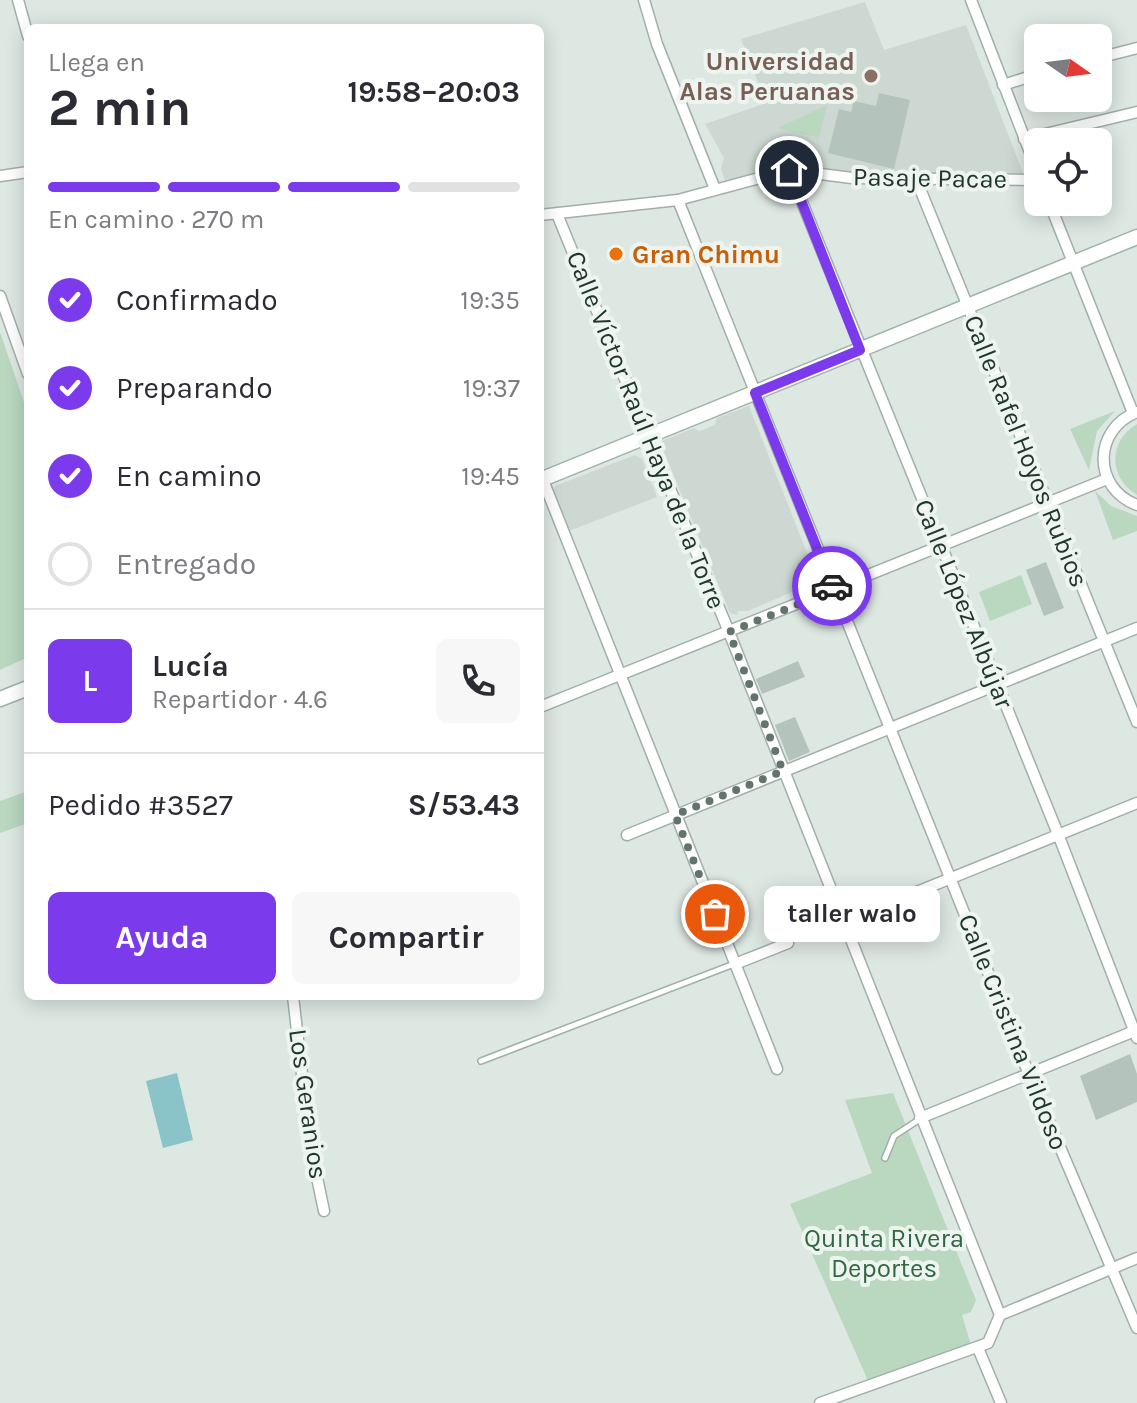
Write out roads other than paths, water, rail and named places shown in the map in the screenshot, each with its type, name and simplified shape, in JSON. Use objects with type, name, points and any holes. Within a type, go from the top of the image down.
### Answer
[{"type":"main road","points":[[544,476],[1137,237]]},
{"type":"main road","points":[[0,699],[24,690]]},
{"type":"street","points":[[18,0],[25,24]]},
{"type":"street","points":[[644,0],[657,44],[715,189]]},
{"type":"street","points":[[971,0],[1024,139]]},
{"type":"street","points":[[1112,54],[1137,48]]},
{"type":"street","points":[[1003,85],[1024,78]]},
{"type":"street","name":"Pasaje Pacae","points":[[1070,128],[1137,112]]},
{"type":"street","name":"Pasaje Pacae","points":[[544,215],[678,200],[789,170],[852,178],[1024,180]]},
{"type":"street","name":"Calle López Albújar","points":[[789,170],[1136,1033]]},
{"type":"street","points":[[0,176],[24,173]]},
{"type":"street","name":"Calle Rafel Hoyos Rubios","points":[[916,179],[1137,722]]},
{"type":"street","name":"Calle Cristina Vildoso","points":[[678,200],[1028,1072],[1137,1328]]},
{"type":"street","name":"Calle Víctor Raúl Haya de la Torre","points":[[557,214],[729,632],[1000,1315]]},
{"type":"street","points":[[1055,216],[1135,413],[1117,424],[1106,440],[1102,459],[1107,479],[1118,494],[1137,505]]},
{"type":"street","points":[[0,296],[24,363]]},
{"type":"street","points":[[544,705],[1049,505],[1107,479]]},
{"type":"street","points":[[544,485],[777,1069]]},
{"type":"street","points":[[627,835],[1137,628]]},
{"type":"street","points":[[845,921],[1137,803]]},
{"type":"street","points":[[735,964],[788,943]]},
{"type":"street","name":"Los Geranios","points":[[293,1000],[310,1144],[324,1211]]},
{"type":"street","points":[[920,1118],[1028,1072],[1136,1033]]},
{"type":"street","points":[[820,1403],[978,1348],[993,1336],[1000,1315],[1137,1258]]},
{"type":"street","points":[[978,1348],[1001,1403]]},
{"type":"lane","points":[[481,1061],[735,964]]},
{"type":"lane","points":[[885,1158],[894,1136],[920,1118]]},
{"type":"water","points":[[177,1073],[193,1140],[163,1148],[146,1081]]},
{"type":"place","name":"Universidad Alas Peruanas","points":[[871,76]]},
{"type":"place","name":"Gran Chimu","points":[[616,254]]},
{"type":"place","name":"taller walo","points":[[715,914]]},
{"type":"park label","name":"Quinta Rivera Deportes","points":[[884,1253]]}]
